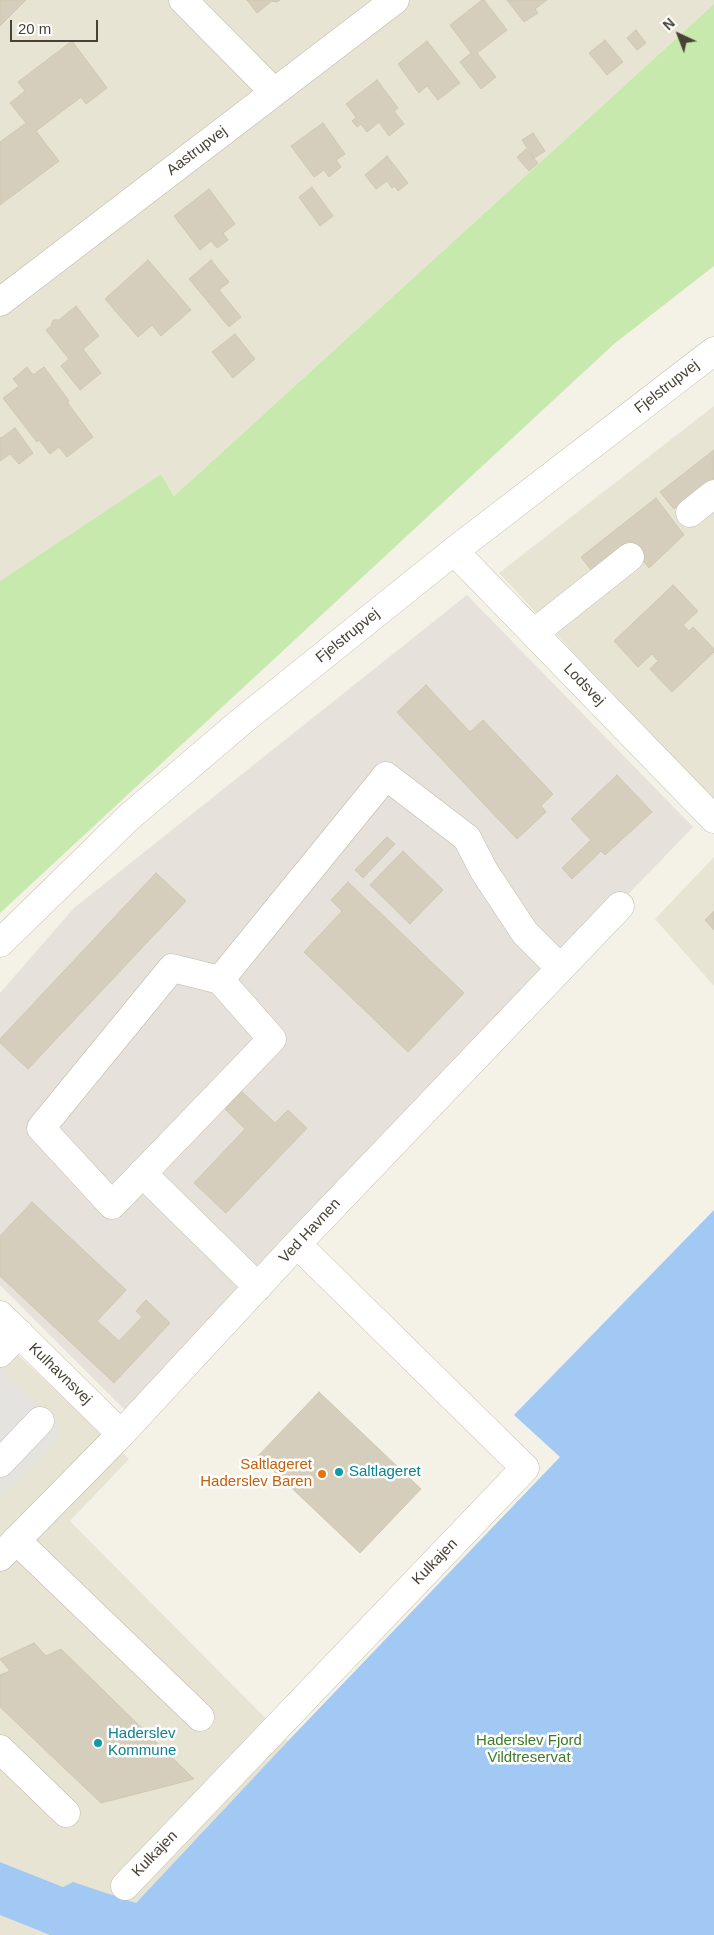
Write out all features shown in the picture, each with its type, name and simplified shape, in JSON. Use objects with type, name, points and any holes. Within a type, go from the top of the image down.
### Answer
[{"type":"street","points":[[183,0],[274,92]]},
{"type":"street","name":"Aastrupvej","points":[[0,302],[395,0]]},
{"type":"street","name":"Fjelstrupvej","points":[[0,943],[128,818],[242,721],[454,551],[714,351]]},
{"type":"street","points":[[690,513],[714,494]]},
{"type":"street","name":"Lodsvej","points":[[454,551],[714,819]]},
{"type":"street","points":[[534,633],[630,558]]},
{"type":"street","points":[[220,980],[386,776],[467,838],[484,871],[525,934],[560,968]]},
{"type":"street","name":"Ved Havnen","points":[[8,1548],[121,1434],[297,1244],[620,906]]},
{"type":"street","points":[[172,968],[220,980],[272,1039],[112,1205],[41,1128],[172,968]]},
{"type":"street","points":[[142,1173],[258,1287]]},
{"type":"street","name":"Kulkajen","points":[[125,1886],[525,1468],[297,1244]]},
{"type":"street","points":[[0,1353],[9,1324]]},
{"type":"street","name":"Kulhavnsvej","points":[[9,1324],[121,1434]]},
{"type":"street","points":[[0,1463],[40,1421]]},
{"type":"street","points":[[8,1548],[200,1718]]},
{"type":"street","points":[[0,1749],[66,1813]]},
{"type":"shaded area","points":[[0,0],[714,0],[714,4],[174,496],[161,474],[0,581]]},
{"type":"shaded area","points":[[714,406],[714,803],[499,573]]},
{"type":"shaded area","points":[[467,595],[693,827],[128,1413],[0,1285],[0,993],[74,908]]},
{"type":"shaded area","points":[[714,857],[714,986],[655,919]]},
{"type":"shaded area","points":[[0,1338],[129,1459],[70,1521],[288,1741],[136,1903],[63,1887],[0,1862]]},
{"type":"shaded area","points":[[0,1368],[57,1422],[58,1439],[0,1497]]},
{"type":"shaded area","points":[[0,1915],[50,1935],[0,1935]]},
{"type":"green space","points":[[714,4],[714,266],[614,344],[0,913],[0,581],[161,474],[174,496]]},
{"type":"water","name":"Haderslev Fjord Vildtreservat","points":[[714,1210],[714,1935],[50,1935],[0,1915],[0,1862],[63,1887],[73,1882],[136,1903],[560,1457],[514,1415]]},
{"type":"building","points":[[0,0],[26,0],[0,26]]},
{"type":"building","points":[[247,0],[280,0],[277,2],[272,1],[257,13]]},
{"type":"building","points":[[484,0],[507,30],[477,53],[496,77],[481,89],[460,62],[471,53],[450,25]]},
{"type":"building","points":[[507,0],[547,0],[535,9],[538,13],[524,22]]},
{"type":"building","points":[[636,30],[646,43],[637,50],[627,38]]},
{"type":"building","points":[[605,40],[623,62],[607,75],[589,53]]},
{"type":"building","points":[[72,41],[107,88],[86,104],[81,97],[36,131],[59,161],[0,205],[0,142],[26,123],[10,103],[25,91],[18,82]]},
{"type":"building","points":[[427,41],[460,83],[438,100],[427,86],[419,93],[398,64]]},
{"type":"building","points":[[377,80],[398,108],[394,111],[404,124],[389,136],[379,122],[367,132],[361,124],[357,127],[352,121],[356,117],[346,104]]},
{"type":"building","points":[[323,123],[345,154],[336,160],[341,167],[329,177],[324,170],[314,177],[291,146]]},
{"type":"building","points":[[533,133],[545,151],[534,158],[522,140]]},
{"type":"building","points":[[526,149],[538,163],[529,171],[517,157]]},
{"type":"building","points":[[387,156],[408,183],[398,191],[395,186],[392,188],[387,181],[376,189],[365,175]]},
{"type":"building","points":[[312,187],[333,216],[320,226],[299,197]]},
{"type":"building","points":[[209,189],[235,224],[223,233],[228,240],[217,248],[211,241],[200,250],[174,216]]},
{"type":"building","points":[[148,260],[191,310],[161,336],[152,325],[138,337],[105,299]]},
{"type":"building","points":[[211,260],[229,282],[219,290],[241,317],[229,327],[189,279]]},
{"type":"building","points":[[76,306],[99,336],[83,349],[101,373],[80,390],[61,366],[69,359],[46,330],[51,326],[53,320],[59,320]]},
{"type":"building","points":[[235,334],[255,359],[233,378],[212,352]]},
{"type":"building","points":[[27,367],[33,375],[44,367],[93,437],[67,457],[59,447],[50,454],[39,440],[37,442],[3,398],[19,386],[13,379]]},
{"type":"building","points":[[15,428],[33,453],[19,464],[10,454],[0,461],[0,437]]},
{"type":"building","points":[[714,450],[714,478],[674,509],[660,492]]},
{"type":"building","points":[[656,498],[684,535],[649,568],[628,541],[591,570],[581,557]]},
{"type":"building","points":[[673,585],[698,611],[683,625],[689,631],[693,627],[714,649],[714,652],[672,692],[650,669],[658,661],[652,654],[638,667],[614,641]]},
{"type":"building","points":[[426,685],[470,732],[483,720],[553,794],[541,806],[546,812],[517,839],[397,712]]},
{"type":"building","points":[[617,775],[652,812],[605,855],[601,851],[572,879],[562,868],[591,840],[571,819]]},
{"type":"building","points":[[387,837],[395,844],[363,878],[355,870]]},
{"type":"building","points":[[403,851],[443,890],[410,924],[370,885]]},
{"type":"building","points":[[156,873],[186,901],[28,1069],[0,1043],[0,1039]]},
{"type":"building","points":[[348,882],[464,993],[408,1052],[304,952],[342,911],[331,900]]},
{"type":"building","points":[[714,911],[714,930],[705,920]]},
{"type":"building","points":[[238,1088],[275,1123],[288,1110],[307,1128],[226,1213],[194,1183],[245,1129],[222,1106]]},
{"type":"building","points":[[32,1202],[126,1290],[97,1321],[119,1341],[142,1317],[136,1311],[146,1300],[170,1323],[114,1383],[0,1276],[0,1236]]},
{"type":"building","name":"Saltlageret","points":[[319,1392],[421,1489],[360,1553],[258,1456]]},
{"type":"building","name":"Haderslev Kommune","points":[[34,1643],[46,1656],[61,1649],[194,1779],[101,1803],[0,1707],[0,1675],[10,1671],[0,1659]]},
{"type":"place","name":"Saltlageret","points":[[339,1472]]},
{"type":"place","name":"Saltlageret Haderslev Baren","points":[[322,1474]]},
{"type":"place","name":"Haderslev Kommune","points":[[98,1743]]}]
